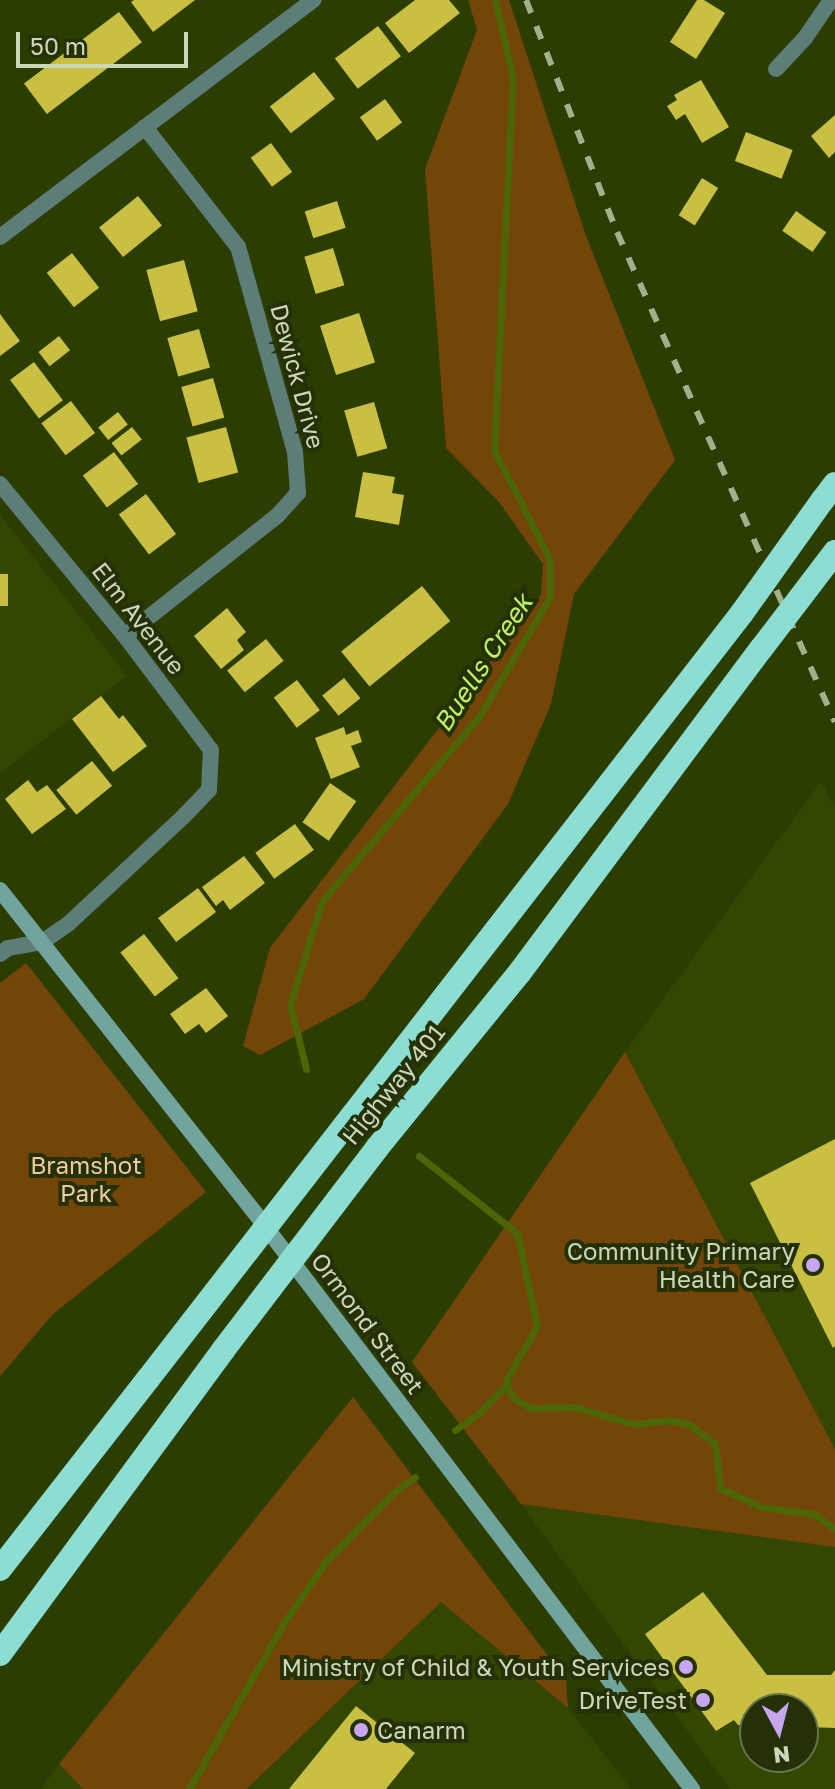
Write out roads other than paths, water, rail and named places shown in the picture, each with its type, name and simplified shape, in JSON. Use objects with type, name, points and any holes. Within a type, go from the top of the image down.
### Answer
[{"type":"highway","name":"Highway 401","points":[[0,1569],[742,613],[828,492]]},
{"type":"highway","name":"Highway 401","points":[[0,1654],[224,1349],[377,1148],[520,972],[835,552]]},
{"type":"street","points":[[0,237],[313,0]]},
{"type":"street","points":[[776,69],[805,38],[831,0]]},
{"type":"street","name":"Dewick Drive","points":[[125,636],[255,533],[298,493],[295,452],[238,247],[145,127]]},
{"type":"street","name":"Elm Avenue","points":[[0,484],[125,636],[211,750],[208,793],[68,924],[42,942]]},
{"type":"street","name":"Ormond Street","points":[[0,890],[262,1222],[692,1789]]},
{"type":"street","points":[[0,954],[8,948],[42,942]]},
{"type":"waterway","name":"Buells Creek","points":[[306,1069],[290,1004],[322,901],[478,718],[550,597],[550,560],[494,450],[513,79],[495,0]]},
{"type":"waterway","name":"Buells Creek","points":[[419,1156],[517,1233],[537,1326],[507,1378],[506,1385],[514,1399],[531,1408],[575,1407],[633,1424],[669,1420],[690,1425],[715,1444],[720,1488],[761,1507],[814,1514],[835,1529]]},
{"type":"waterway","points":[[455,1430],[479,1413],[506,1385]]},
{"type":"waterway","points":[[189,1789],[285,1621],[326,1561],[393,1493],[415,1477]]},
{"type":"railway","points":[[526,0],[617,232],[835,722]]},
{"type":"place","name":"Community Primary Health Care","points":[[813,1265]]},
{"type":"place","name":"Ministry of Child & Youth Services","points":[[686,1667]]},
{"type":"place","name":"DriveTest","points":[[703,1700]]},
{"type":"place","name":"Canarm","points":[[361,1730]]},
{"type":"park label","name":"Bramshot Park","points":[[86,1179]]}]
